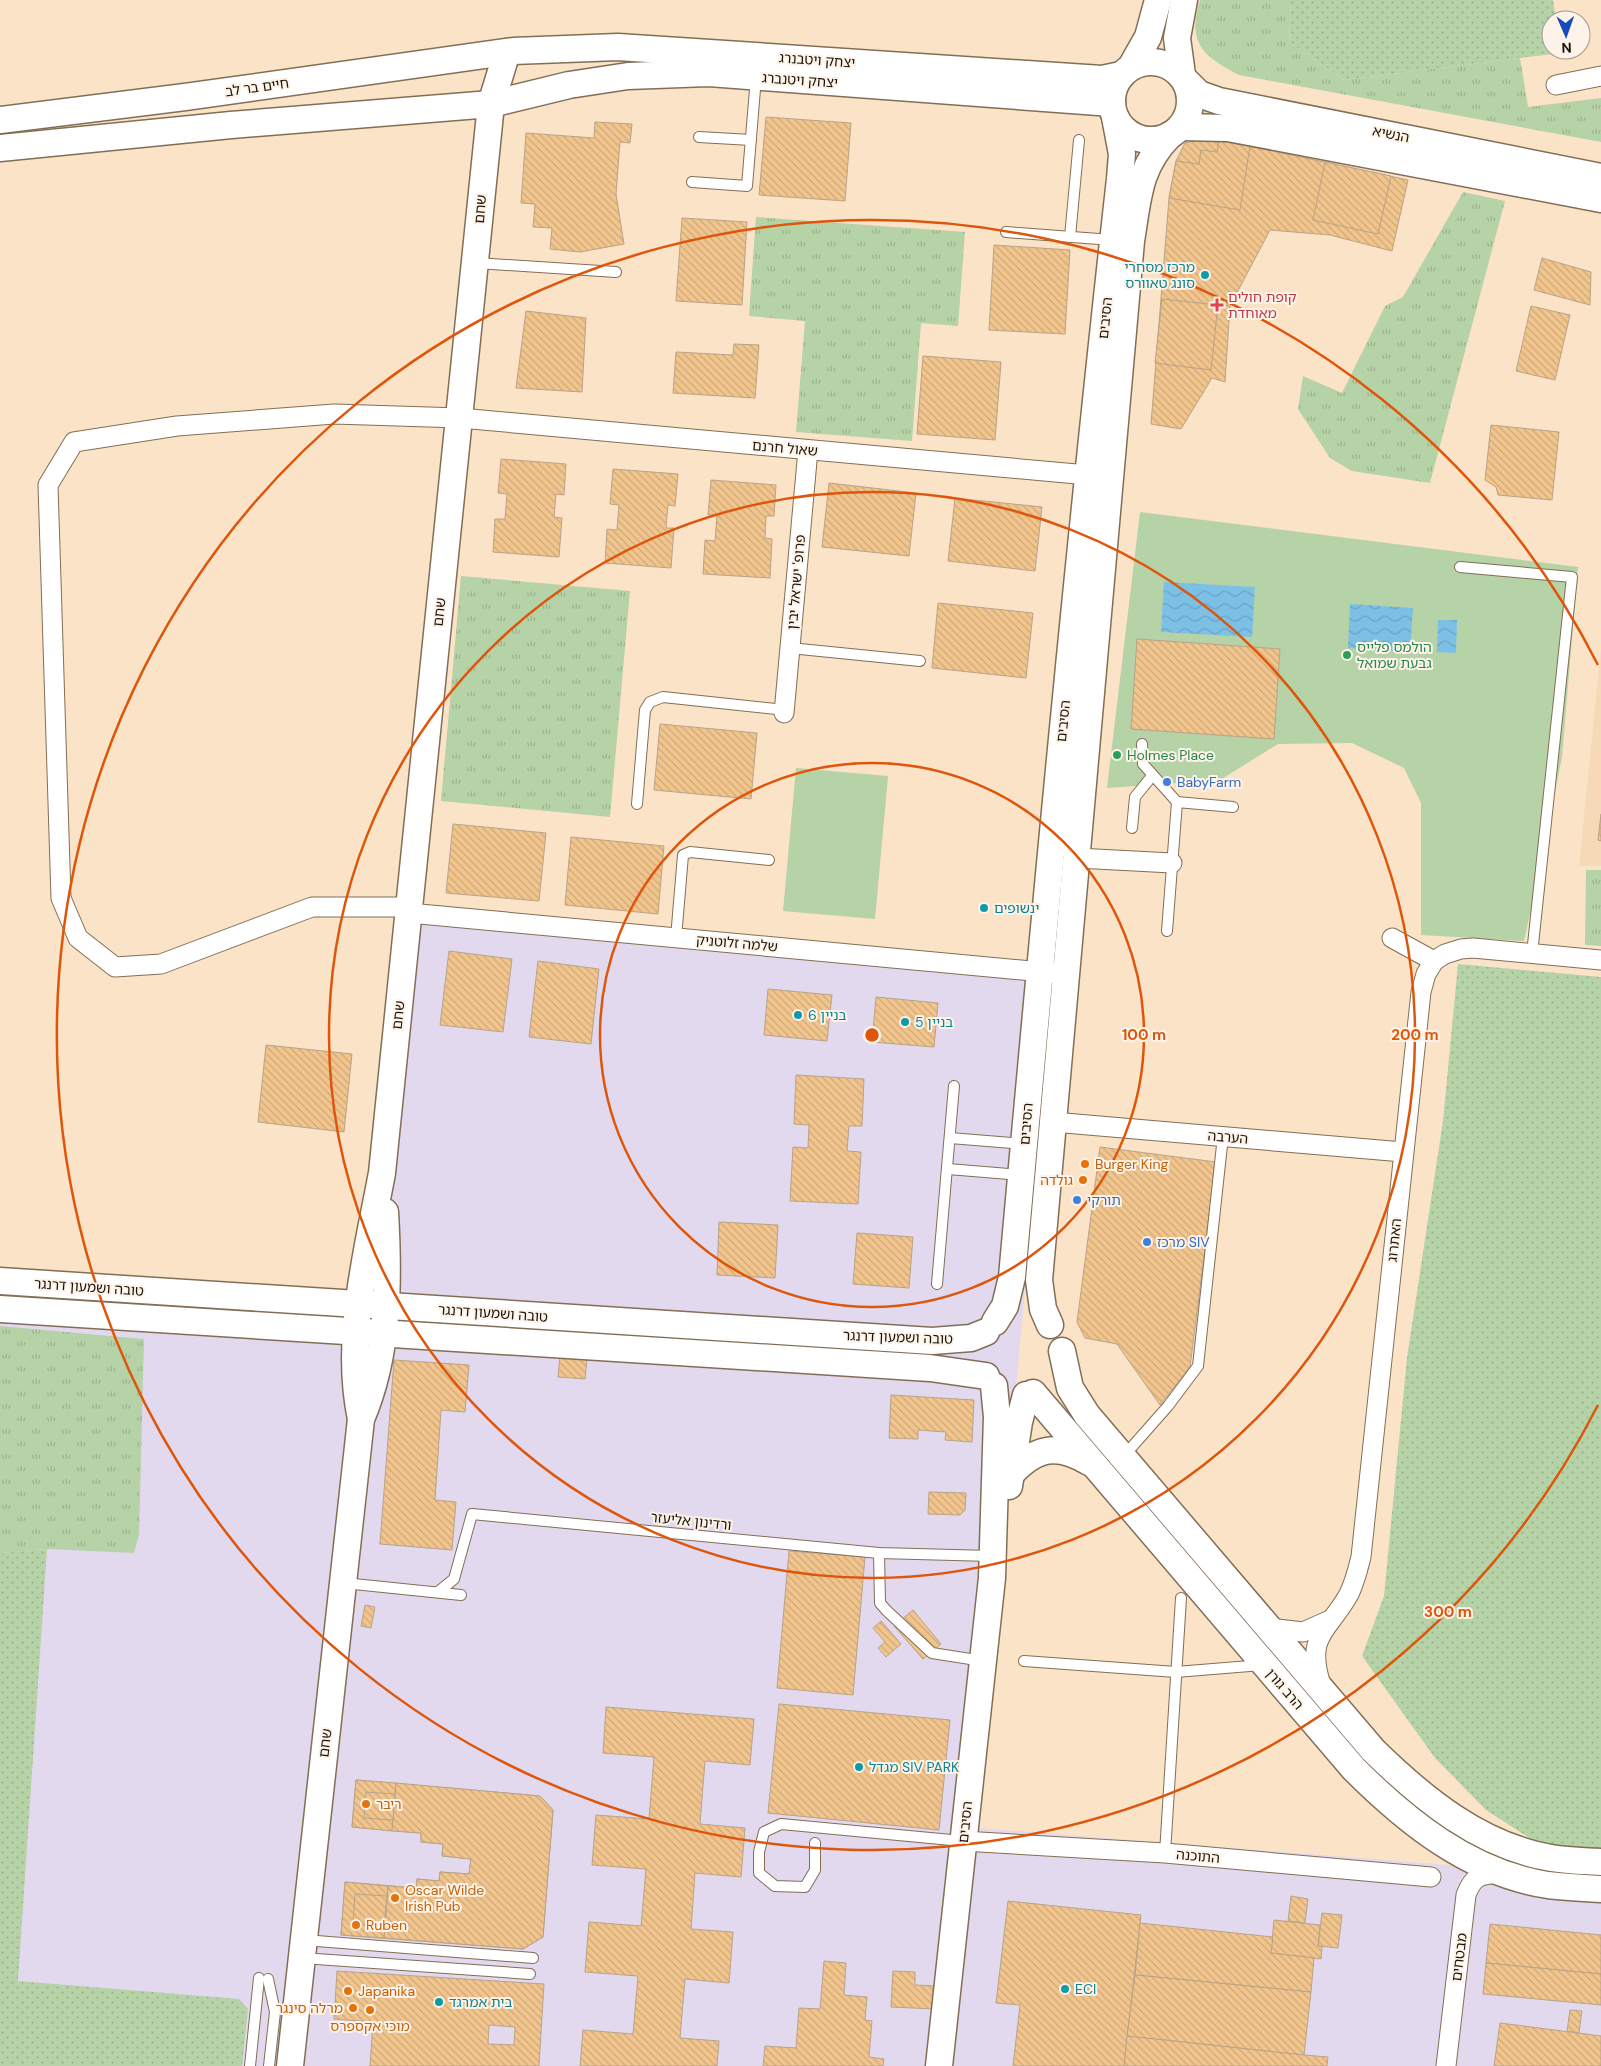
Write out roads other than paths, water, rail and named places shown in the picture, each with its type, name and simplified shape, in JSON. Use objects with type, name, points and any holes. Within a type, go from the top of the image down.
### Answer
[{"type":"street","points":[[1158,0],[1148,37],[1112,94],[1113,110],[1122,128],[1132,136],[1145,140],[1158,140],[1176,131],[1188,116],[1191,105],[1190,93],[1184,78],[1177,38],[1184,0]]},
{"type":"street","name":"יצחק ויטבנרג","points":[[510,52],[618,47],[1102,79],[1126,71]]},
{"type":"street","name":"שחם","points":[[361,1419],[356,1388],[357,1332],[382,1174],[460,418],[490,104],[510,52]]},
{"type":"street","name":"חיים בר לב","points":[[0,120],[185,97],[510,52]]},
{"type":"street","points":[[1126,71],[1153,61],[1164,63],[1184,78]]},
{"type":"street","name":"יצחק ויטנברג","points":[[490,104],[569,85],[628,76],[709,73],[1113,110]]},
{"type":"street","points":[[1556,85],[1601,76]]},
{"type":"street","name":"הנשיא","points":[[1184,78],[1199,94],[1219,101],[1601,177]]},
{"type":"street","points":[[0,148],[490,104]]},
{"type":"street","name":"הסיבים","points":[[1050,1325],[1043,1309],[1039,1280],[1077,858],[1113,240],[1122,154],[1113,110]]},
{"type":"street","name":"הנשיא","points":[[1176,131],[1228,128],[1601,199]]},
{"type":"street","name":"הסיבים","points":[[990,1327],[1005,1306],[1010,1294],[1039,971],[1098,476],[1131,241],[1140,184],[1156,150],[1176,131]]},
{"type":"street","name":"שאול חרנם","points":[[408,910],[312,907],[161,964],[115,967],[78,938],[61,898],[48,485],[74,442],[177,426],[334,414],[460,418],[1098,476]]},
{"type":"street","name":"פרופ' ישראל יבין","points":[[785,711],[808,450]]},
{"type":"street","points":[[1077,858],[1172,863]]},
{"type":"street","name":"שלמה זלוטניק","points":[[408,910],[676,938],[1066,974]]},
{"type":"street","points":[[1392,938],[1434,961],[1445,954],[1473,948],[1601,960]]},
{"type":"street","name":"האתרוג","points":[[1269,1628],[1303,1632],[1330,1620],[1349,1594],[1361,1557],[1421,992],[1426,974],[1434,961]]},
{"type":"street","name":"הערבה","points":[[1053,1122],[1403,1152]]},
{"type":"street","name":"שחם","points":[[290,2066],[361,1419],[375,1381],[386,1306],[388,1258],[382,1174]]},
{"type":"street","name":"טובה ושמעון דרנגר","points":[[0,1282],[932,1341],[971,1338],[990,1327]]},
{"type":"street","name":"טובה ושמעון דרנגר","points":[[0,1308],[930,1368],[990,1381]]},
{"type":"street","points":[[1017,1313],[1035,1316],[1050,1325],[1056,1333],[1062,1351],[1060,1365],[1055,1377],[1045,1387],[1029,1394],[1004,1392],[990,1381],[981,1366],[979,1354],[990,1327],[1017,1313]]},
{"type":"street","points":[[301,1328],[321,1339],[336,1352],[356,1388]]},
{"type":"street","name":"הרב גורן","points":[[1062,1351],[1066,1377],[1075,1398],[1269,1628],[1393,1769],[1419,1793],[1468,1828],[1511,1847],[1531,1853],[1551,1858],[1601,1862]]},
{"type":"street","name":"הסיבים","points":[[990,1381],[997,1417],[994,1564]]},
{"type":"street","name":"הסיבים","points":[[939,2066],[994,1564],[1029,1394]]},
{"type":"street","name":"הרב גורן","points":[[1029,1394],[1094,1464],[1354,1769],[1402,1814],[1454,1851],[1502,1873],[1546,1884],[1601,1889]]},
{"type":"street","points":[[1011,1474],[1032,1455],[1056,1450],[1077,1454],[1094,1464]]},
{"type":"street","points":[[1323,1691],[1315,1666],[1322,1630],[1330,1620]]},
{"type":"street","name":"התוכנה","points":[[963,1841],[1165,1853],[1431,1877]]},
{"type":"street","name":"מבטחים","points":[[1446,2066],[1466,1894],[1471,1882],[1477,1877],[1502,1873]]},
{"type":"lane","points":[[692,182],[747,186],[756,77]]},
{"type":"lane","points":[[699,137],[751,140]]},
{"type":"lane","points":[[1070,237],[1080,140]]},
{"type":"lane","points":[[1006,232],[1113,240]]},
{"type":"lane","points":[[475,263],[616,272]]},
{"type":"lane","points":[[1460,567],[1572,577],[1532,954]]},
{"type":"lane","points":[[790,648],[920,661]]},
{"type":"lane","points":[[637,804],[645,710],[650,702],[663,697],[785,711]]},
{"type":"lane","points":[[1142,744],[1143,764],[1177,802],[1232,807]]},
{"type":"lane","points":[[1132,828],[1136,797],[1152,776]]},
{"type":"lane","points":[[1167,931],[1177,802]]},
{"type":"lane","points":[[676,938],[683,855],[690,852],[769,860]]},
{"type":"lane","points":[[937,1284],[954,1086]]},
{"type":"lane","points":[[1123,1457],[1198,1366],[1223,1136]]},
{"type":"lane","points":[[950,1138],[1024,1144]]},
{"type":"lane","points":[[948,1169],[1022,1175]]},
{"type":"lane","name":"ורדינון אליעזר","points":[[438,1592],[454,1579],[472,1514],[994,1564]]},
{"type":"lane","points":[[880,1553],[880,1603],[886,1610],[932,1653],[983,1661]]},
{"type":"lane","points":[[343,1583],[461,1595]]},
{"type":"lane","points":[[1165,1853],[1181,1598]]},
{"type":"lane","points":[[1024,1661],[1176,1672],[1265,1665]]},
{"type":"lane","points":[[815,1843],[815,1870],[805,1887],[775,1886],[759,1873],[759,1852],[764,1832],[781,1824],[963,1841]]},
{"type":"lane","points":[[302,1949],[533,1958]]},
{"type":"lane","points":[[302,1949],[530,1974]]},
{"type":"lane","points":[[250,2066],[263,1978],[275,2012],[270,2066]]},
{"type":"water","points":[[1164,582],[1255,587],[1252,637],[1161,632]]},
{"type":"water","points":[[1350,604],[1413,608],[1410,652],[1348,648]]},
{"type":"water","points":[[1438,620],[1457,620],[1456,653],[1437,652]]},
{"type":"place","name":"מרכז מסחרי סונג טאוורס","points":[[1205,275]]},
{"type":"place","name":"קופת חולים מאוחדת","points":[[1217,305]]},
{"type":"place","name":"הולמס פלייס גבעת שמואל","points":[[1347,655]]},
{"type":"place","name":"Holmes Place","points":[[1117,755]]},
{"type":"place","name":"BabyFarm","points":[[1167,782]]},
{"type":"place","name":"ינשופים","points":[[984,908]]},
{"type":"place","name":"בניין 6","points":[[798,1015]]},
{"type":"place","name":"בניין 5","points":[[905,1022]]},
{"type":"place","name":"Burger King","points":[[1085,1164]]},
{"type":"place","name":"גולדה","points":[[1083,1180]]},
{"type":"place","name":"תורקי","points":[[1077,1200]]},
{"type":"place","name":"מרכז SIV","points":[[1147,1242]]},
{"type":"place","name":"מגדל SIV PARK","points":[[859,1767]]},
{"type":"place","name":"ריבר","points":[[366,1804]]},
{"type":"place","name":"Oscar Wilde Irish Pub","points":[[395,1898]]},
{"type":"place","name":"Ruben","points":[[356,1925]]},
{"type":"place","name":"ECI","points":[[1065,1989]]},
{"type":"place","name":"Japanika","points":[[348,1991]]},
{"type":"place","name":"בית אמרגד","points":[[439,2002]]},
{"type":"place","name":"מרלה סינגר","points":[[353,2008]]},
{"type":"place","name":"מוכי אקספרס","points":[[370,2010]]}]
